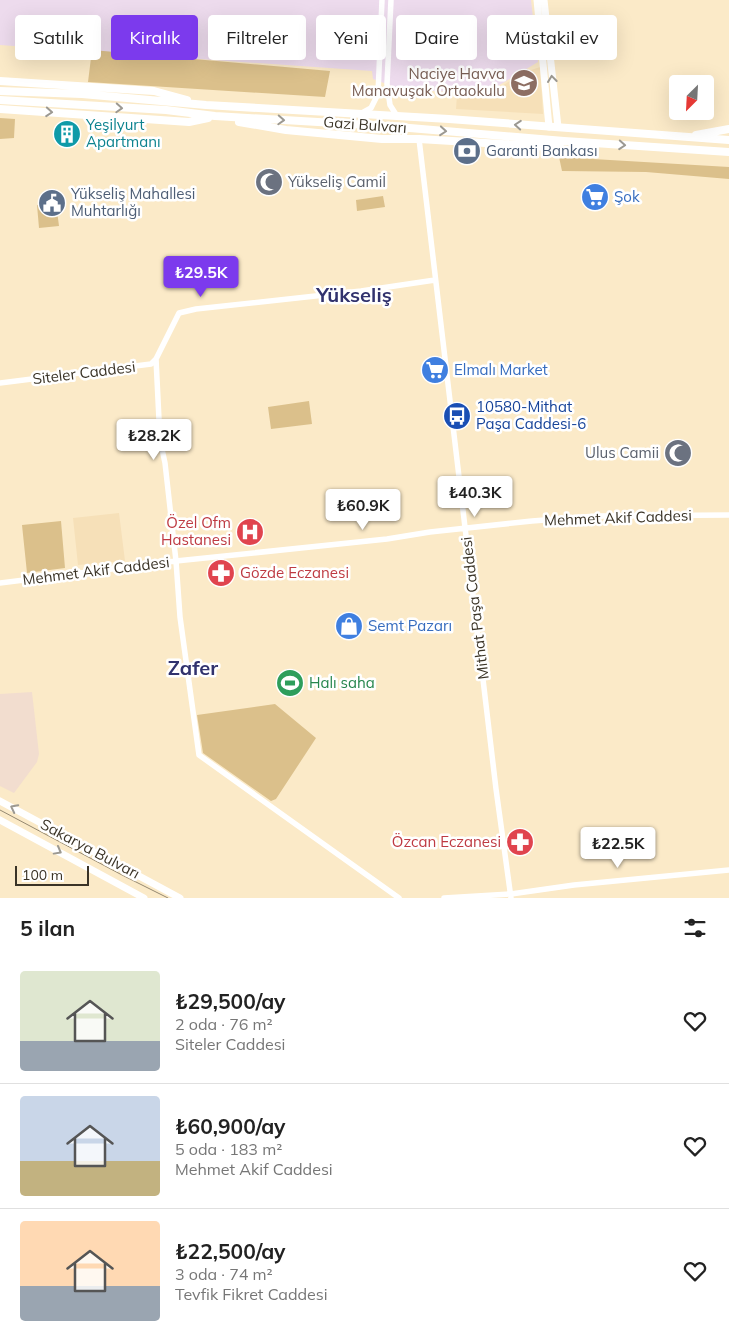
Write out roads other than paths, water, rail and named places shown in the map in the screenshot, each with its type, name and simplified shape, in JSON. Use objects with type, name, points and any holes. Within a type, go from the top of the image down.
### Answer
[{"type":"highway","points":[[0,81],[154,91],[206,105]]},
{"type":"highway","name":"Gazi Bulvarı","points":[[0,91],[82,94],[206,105],[397,116],[729,140]]},
{"type":"highway","name":"Gazi Bulvarı","points":[[0,100],[166,110],[214,116],[363,124],[564,141],[729,152]]},
{"type":"highway","points":[[0,109],[189,122],[214,116],[286,130],[382,139],[420,139],[550,147],[564,141]]},
{"type":"highway","points":[[689,137],[706,132],[729,129]]},
{"type":"main road","points":[[537,0],[549,127]]},
{"type":"main road","points":[[544,0],[558,127]]},
{"type":"main road","name":"Sakarya Bulvarı","points":[[0,801],[180,898]]},
{"type":"main road","name":"Sakarya Bulvarı","points":[[0,820],[144,898]]},
{"type":"street","points":[[382,0],[382,15]]},
{"type":"street","points":[[392,0],[387,84],[390,104],[397,116]]},
{"type":"street","points":[[360,114],[371,108],[378,94],[379,60]]},
{"type":"street","name":"Mithat Paşa Caddesi","points":[[420,139],[496,789],[511,896]]},
{"type":"street","name":"Siteler Caddesi","points":[[0,383],[151,364],[156,360],[179,313],[196,309],[361,291],[435,280]]},
{"type":"street","points":[[156,360],[160,440],[176,561],[180,617],[199,756],[399,898]]},
{"type":"street","name":"Mehmet Akif Caddesi","points":[[0,583],[532,521],[596,516],[729,515]]},
{"type":"street","points":[[444,898],[511,896],[574,885],[729,870]]},
{"type":"tram line","points":[[0,810],[168,898]]},
{"type":"place","name":"Naciye Havva Manavuşak Ortaokulu","points":[[524,83]]},
{"type":"place","name":"Yeşilyurt Apartmanı","points":[[67,134]]},
{"type":"place","name":"Garanti Bankası","points":[[467,151]]},
{"type":"place","name":"Yükseliş Camiİ","points":[[269,182]]},
{"type":"place","name":"Şok","points":[[595,197]]},
{"type":"place","name":"Yükseliş Mahallesi Muhtarlığı","points":[[52,203]]},
{"type":"place","name":"Elmalı Market","points":[[435,370]]},
{"type":"place","name":"10580-Mithat Paşa Caddesi-6","points":[[457,416]]},
{"type":"place","name":"Ulus Camii","points":[[678,453]]},
{"type":"place","name":"Özel Ofm Hastanesi","points":[[250,532]]},
{"type":"place","name":"Gözde Eczanesi","points":[[221,573]]},
{"type":"place","name":"Semt Pazarı","points":[[349,626]]},
{"type":"place","name":"Halı saha","points":[[290,683]]},
{"type":"place","name":"Özcan Eczanesi","points":[[520,842]]},
{"type":"district","name":"Yükseliş","points":[[354,295]]},
{"type":"district","name":"Zafer","points":[[193,668]]}]
